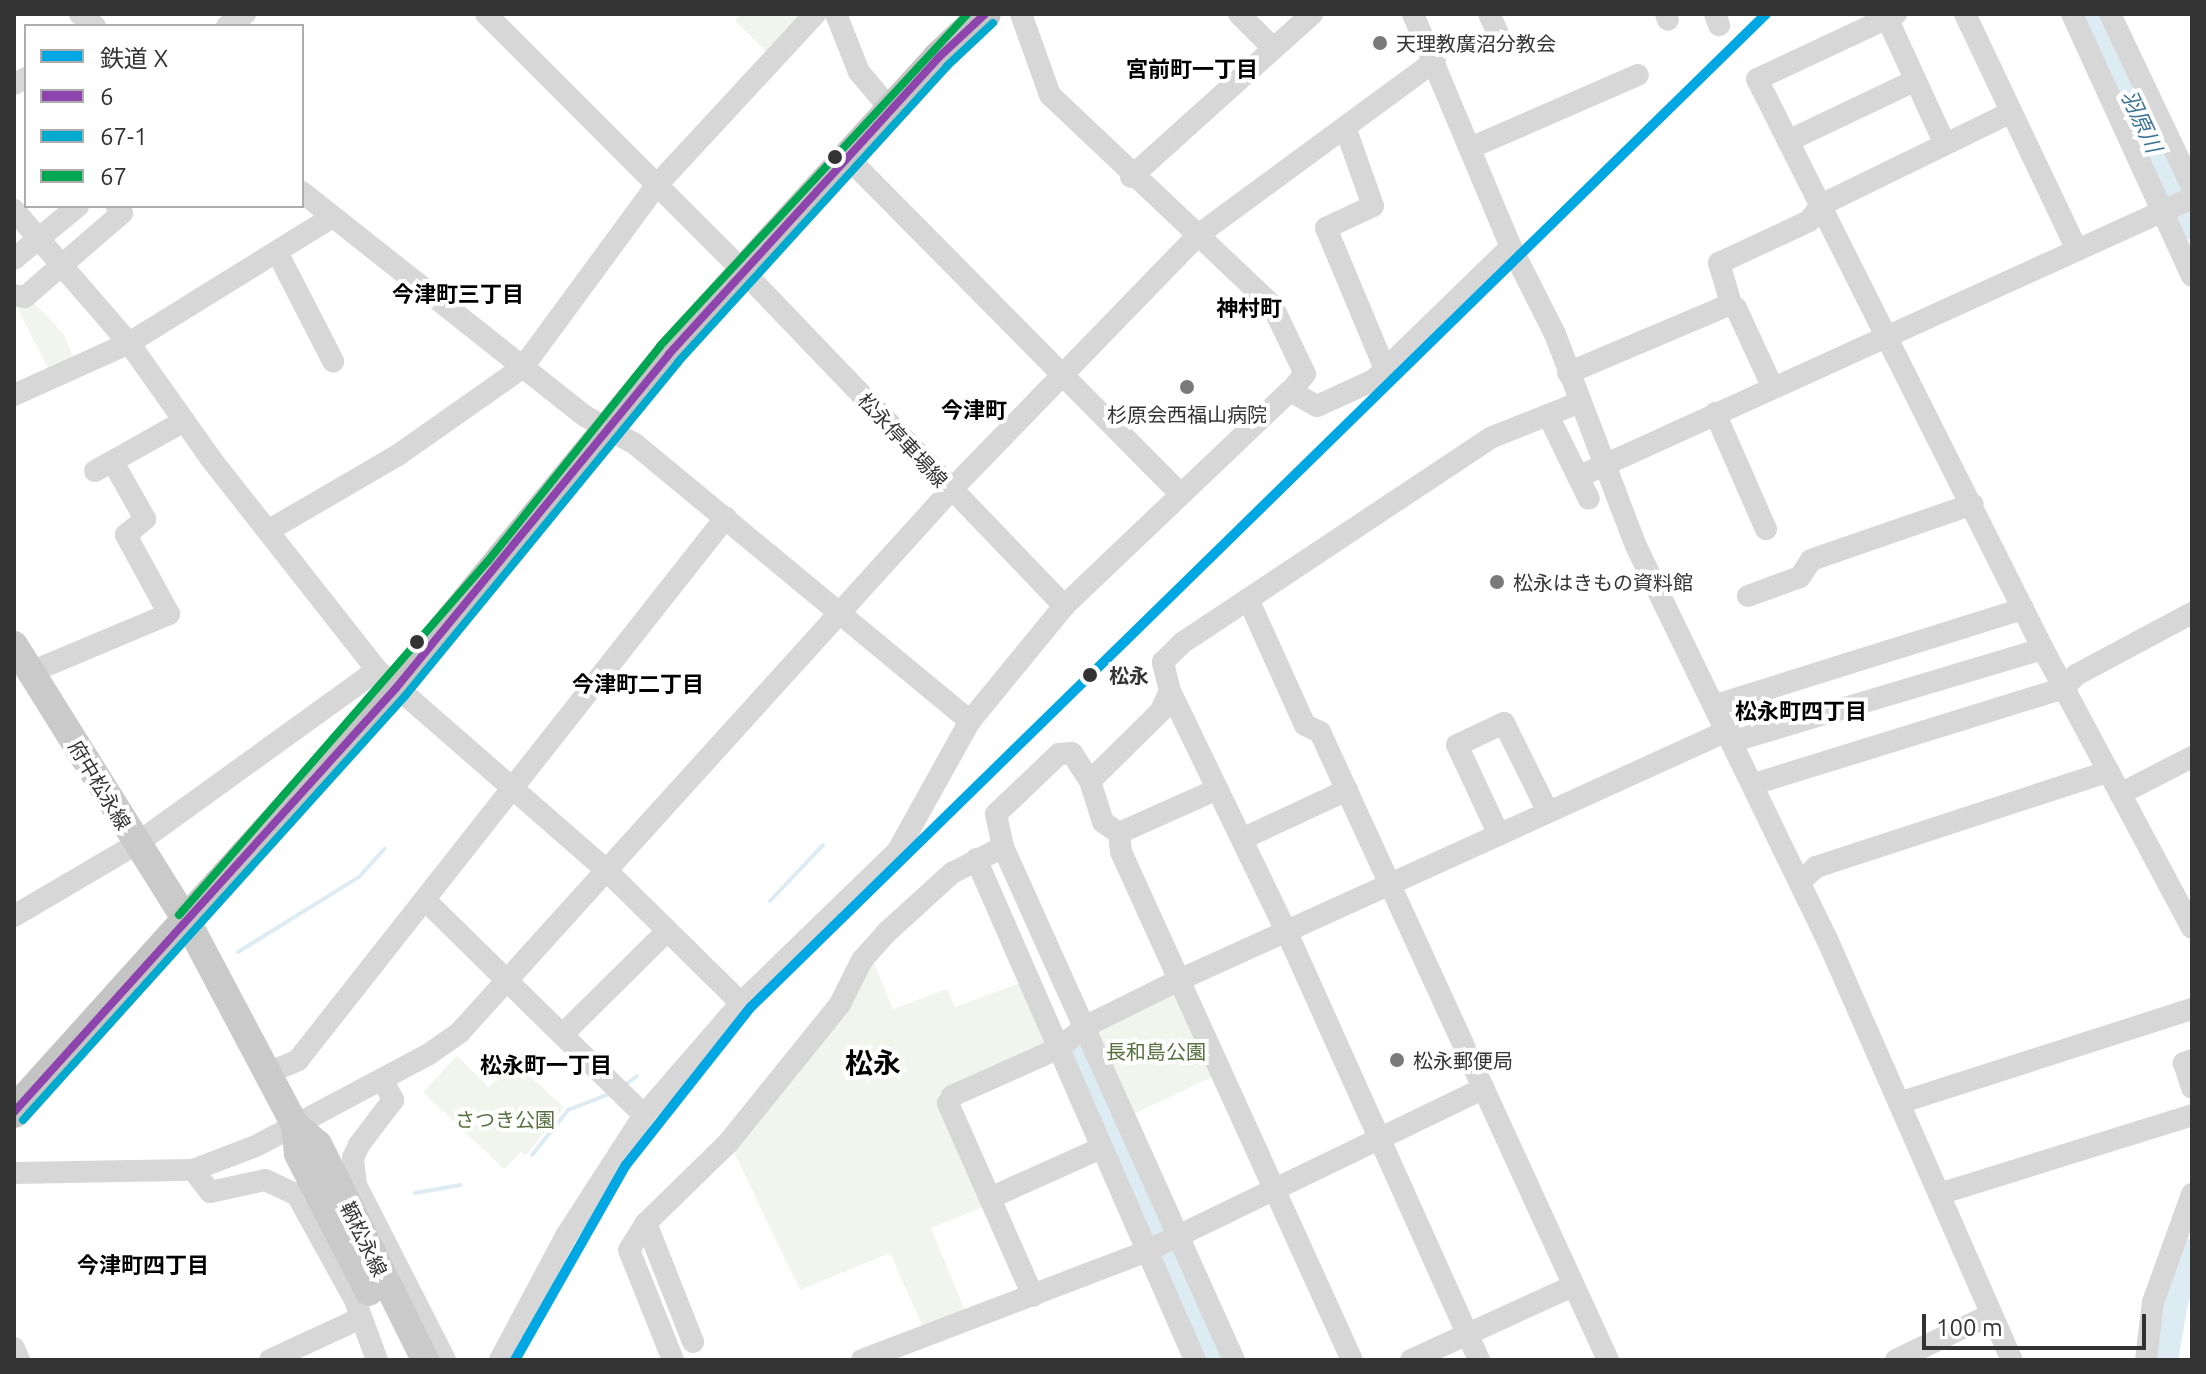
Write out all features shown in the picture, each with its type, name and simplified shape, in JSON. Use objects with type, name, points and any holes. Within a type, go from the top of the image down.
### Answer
[{"type":"highway","points":[[14,1112],[188,923],[370,717],[387,679],[610,429],[744,272],[891,110],[985,14]]},
{"type":"main road","name":"府中松永線","points":[[14,645],[188,923]]},
{"type":"main road","name":"鞆松永線","points":[[188,923],[295,1125],[298,1154],[404,1360]]},
{"type":"main road","name":"鞆松永線","points":[[382,1317],[425,1360]]},
{"type":"street","name":"松永停車場線","points":[[486,14],[655,187],[744,272],[1064,606]]},
{"type":"street","points":[[271,529],[398,455],[523,367],[655,187],[815,14]]},
{"type":"street","points":[[836,14],[859,72],[891,110]]},
{"type":"street","points":[[500,1360],[566,1236],[644,1115],[741,1003],[897,852],[970,721],[1064,606],[1305,374],[1272,305],[1131,177],[1050,95],[1021,14]]},
{"type":"street","points":[[1239,14],[1272,47]]},
{"type":"street","points":[[1131,177],[1312,14]]},
{"type":"street","points":[[1413,14],[1511,247],[1555,334],[1578,403],[1636,546],[1800,882],[2012,1360]]},
{"type":"street","points":[[1489,14],[1499,35]]},
{"type":"street","points":[[1965,14],[2077,250]]},
{"type":"street","points":[[2072,14],[2192,276]]},
{"type":"street","points":[[2110,14],[2192,187]]},
{"type":"street","points":[[1945,144],[1914,81],[1891,16],[1757,79],[1890,335],[2043,649],[2192,928]]},
{"type":"street","points":[[14,1173],[193,1170],[295,1125],[382,1079],[460,1032],[951,490],[1198,235],[1435,61]]},
{"type":"street","points":[[1470,148],[1638,75]]},
{"type":"street","points":[[1788,141],[1914,81]]},
{"type":"street","points":[[1773,388],[1732,307],[1719,263],[1809,221],[1821,205],[2010,113]]},
{"type":"street","points":[[1345,127],[1373,206],[1326,228],[1385,369]]},
{"type":"street","points":[[848,158],[1180,494]]},
{"type":"street","points":[[304,194],[523,367],[726,517],[970,721]]},
{"type":"street","points":[[1578,477],[2192,198]]},
{"type":"street","points":[[14,259],[76,208]]},
{"type":"street","points":[[14,295],[25,297],[122,213],[118,208]]},
{"type":"street","points":[[15,212],[129,343],[184,421],[387,679],[606,870],[741,1003]]},
{"type":"street","points":[[14,395],[129,343],[332,217]]},
{"type":"street","points":[[1290,391],[1317,406],[1374,380],[1511,247]]},
{"type":"street","points":[[277,252],[333,361]]},
{"type":"street","points":[[1568,373],[1732,307]]},
{"type":"street","points":[[1479,1360],[1286,931],[1170,691],[1163,662],[1248,599],[1490,438],[1578,403]]},
{"type":"street","points":[[1715,413],[1766,529]]},
{"type":"street","points":[[1548,415],[1589,499]]},
{"type":"street","points":[[31,672],[169,614],[126,535],[145,519],[104,467],[184,421]]},
{"type":"street","points":[[1748,596],[1800,577],[1811,560],[1973,504]]},
{"type":"street","points":[[268,1073],[298,1060],[726,517]]},
{"type":"street","points":[[1248,599],[1305,725],[1320,732],[1608,1360]]},
{"type":"street","points":[[1716,705],[2023,609]]},
{"type":"street","points":[[1754,784],[2064,688],[2076,675],[2192,613]]},
{"type":"street","points":[[1033,1296],[948,1103],[952,1096],[1057,1049],[1086,1026],[1179,980],[1548,812],[1731,736],[2043,649]]},
{"type":"street","points":[[14,916],[136,844],[351,691],[387,679]]},
{"type":"street","points":[[351,691],[370,717]]},
{"type":"street","points":[[1090,781],[1160,712],[1170,691]]},
{"type":"street","points":[[1499,835],[1457,745],[1504,723],[1548,812]]},
{"type":"street","points":[[1234,1360],[1180,1231],[1003,847],[996,814],[1059,754],[1072,753],[1090,781],[1103,822],[1119,833],[1121,852],[1352,1360]]},
{"type":"street","points":[[2120,794],[2192,757]]},
{"type":"street","points":[[1800,882],[1816,867],[2109,771]]},
{"type":"street","points":[[1119,833],[1218,789]]},
{"type":"street","points":[[1242,839],[1347,790]]},
{"type":"street","points":[[673,1360],[629,1250],[646,1223],[728,1143],[840,1004],[862,960],[886,933],[941,882],[976,859],[1003,847]]},
{"type":"street","points":[[976,859],[1195,1360]]},
{"type":"street","points":[[425,900],[564,1033],[644,1115]]},
{"type":"street","points":[[564,1033],[667,931]]},
{"type":"street","points":[[1899,1103],[2192,1009]]},
{"type":"street","points":[[2192,1060],[2184,1063],[2192,1088]]},
{"type":"street","points":[[382,1079],[393,1100],[359,1145],[353,1158],[356,1185],[445,1360]]},
{"type":"street","points":[[862,1360],[893,1355],[1147,1251],[1180,1231],[1484,1088]]},
{"type":"street","points":[[1939,1194],[2192,1115]]},
{"type":"street","points":[[990,1198],[1101,1148]]},
{"type":"street","points":[[193,1170],[210,1192],[265,1180],[297,1195],[382,1317],[377,1360]]},
{"type":"street","points":[[2146,1360],[2153,1302],[2192,1194]]},
{"type":"street","points":[[646,1223],[693,1342]]},
{"type":"street","points":[[1411,1360],[1573,1286]]},
{"type":"street","points":[[1896,1360],[1924,1354],[1992,1314]]},
{"type":"street","points":[[270,1360],[382,1317]]},
{"type":"street","points":[[14,1348],[19,1360]]},
{"type":"green space","points":[[741,14],[806,14],[769,54],[735,21]]},
{"type":"green space","points":[[14,302],[34,303],[64,334],[75,362],[50,372]]},
{"type":"green space","points":[[871,956],[893,1009],[947,989],[955,1007],[1020,983],[1045,1046],[937,1095],[986,1206],[931,1228],[966,1313],[924,1329],[890,1253],[800,1290],[732,1148]]},
{"type":"green space","name":"長和島公園","points":[[1176,986],[1217,1075],[1134,1114],[1093,1025]]},
{"type":"green space","name":"さつき公園","points":[[457,1056],[489,1087],[514,1061],[564,1108],[526,1155],[521,1152],[504,1169],[423,1092]]},
{"type":"waterway","name":"羽原川","points":[[2092,14],[2192,227]]},
{"type":"waterway","points":[[770,901],[823,845]]},
{"type":"waterway","points":[[238,952],[359,877],[384,849]]},
{"type":"waterway","points":[[1080,1059],[1215,1360]]},
{"type":"waterway","points":[[625,1085],[637,1076]]},
{"type":"waterway","points":[[532,1155],[568,1110],[609,1094]]},
{"type":"waterway","points":[[415,1193],[460,1185]]},
{"type":"waterway","name":"羽原川","points":[[2165,1360],[2175,1302],[2192,1252]]},
{"type":"rail line","name":"X","points":[[515,1360],[626,1165],[751,1007],[1766,14]]},
{"type":"transit line","name":"67","points":[[179,915],[488,561],[660,346],[967,14]]},
{"type":"transit line","name":"6","points":[[14,1112],[396,688],[669,354],[938,58],[985,14]]},
{"type":"transit line","name":"67-1","points":[[23,1120],[405,696],[678,362],[947,66],[993,23]]},
{"type":"place","name":"天理教廣沼分教会","points":[[1380,43]]},
{"type":"place","name":"杉原会西福山病院","points":[[1187,387]]},
{"type":"place","name":"松永はきもの資料館","points":[[1497,582]]},
{"type":"place","name":"松永","points":[[1090,675]]},
{"type":"place","name":"松永郵便局","points":[[1397,1060]]},
{"type":"district","name":"宮前町一丁目","points":[[1192,69]]},
{"type":"district","name":"今津町三丁目","points":[[458,294]]},
{"type":"district","name":"神村町","points":[[1249,308]]},
{"type":"district","name":"今津町","points":[[974,410]]},
{"type":"district","name":"今津町二丁目","points":[[638,684]]},
{"type":"district","name":"松永町四丁目","points":[[1801,711]]},
{"type":"district","name":"松永","points":[[873,1063]]},
{"type":"district","name":"松永町一丁目","points":[[546,1065]]},
{"type":"district","name":"今津町四丁目","points":[[143,1265]]}]
